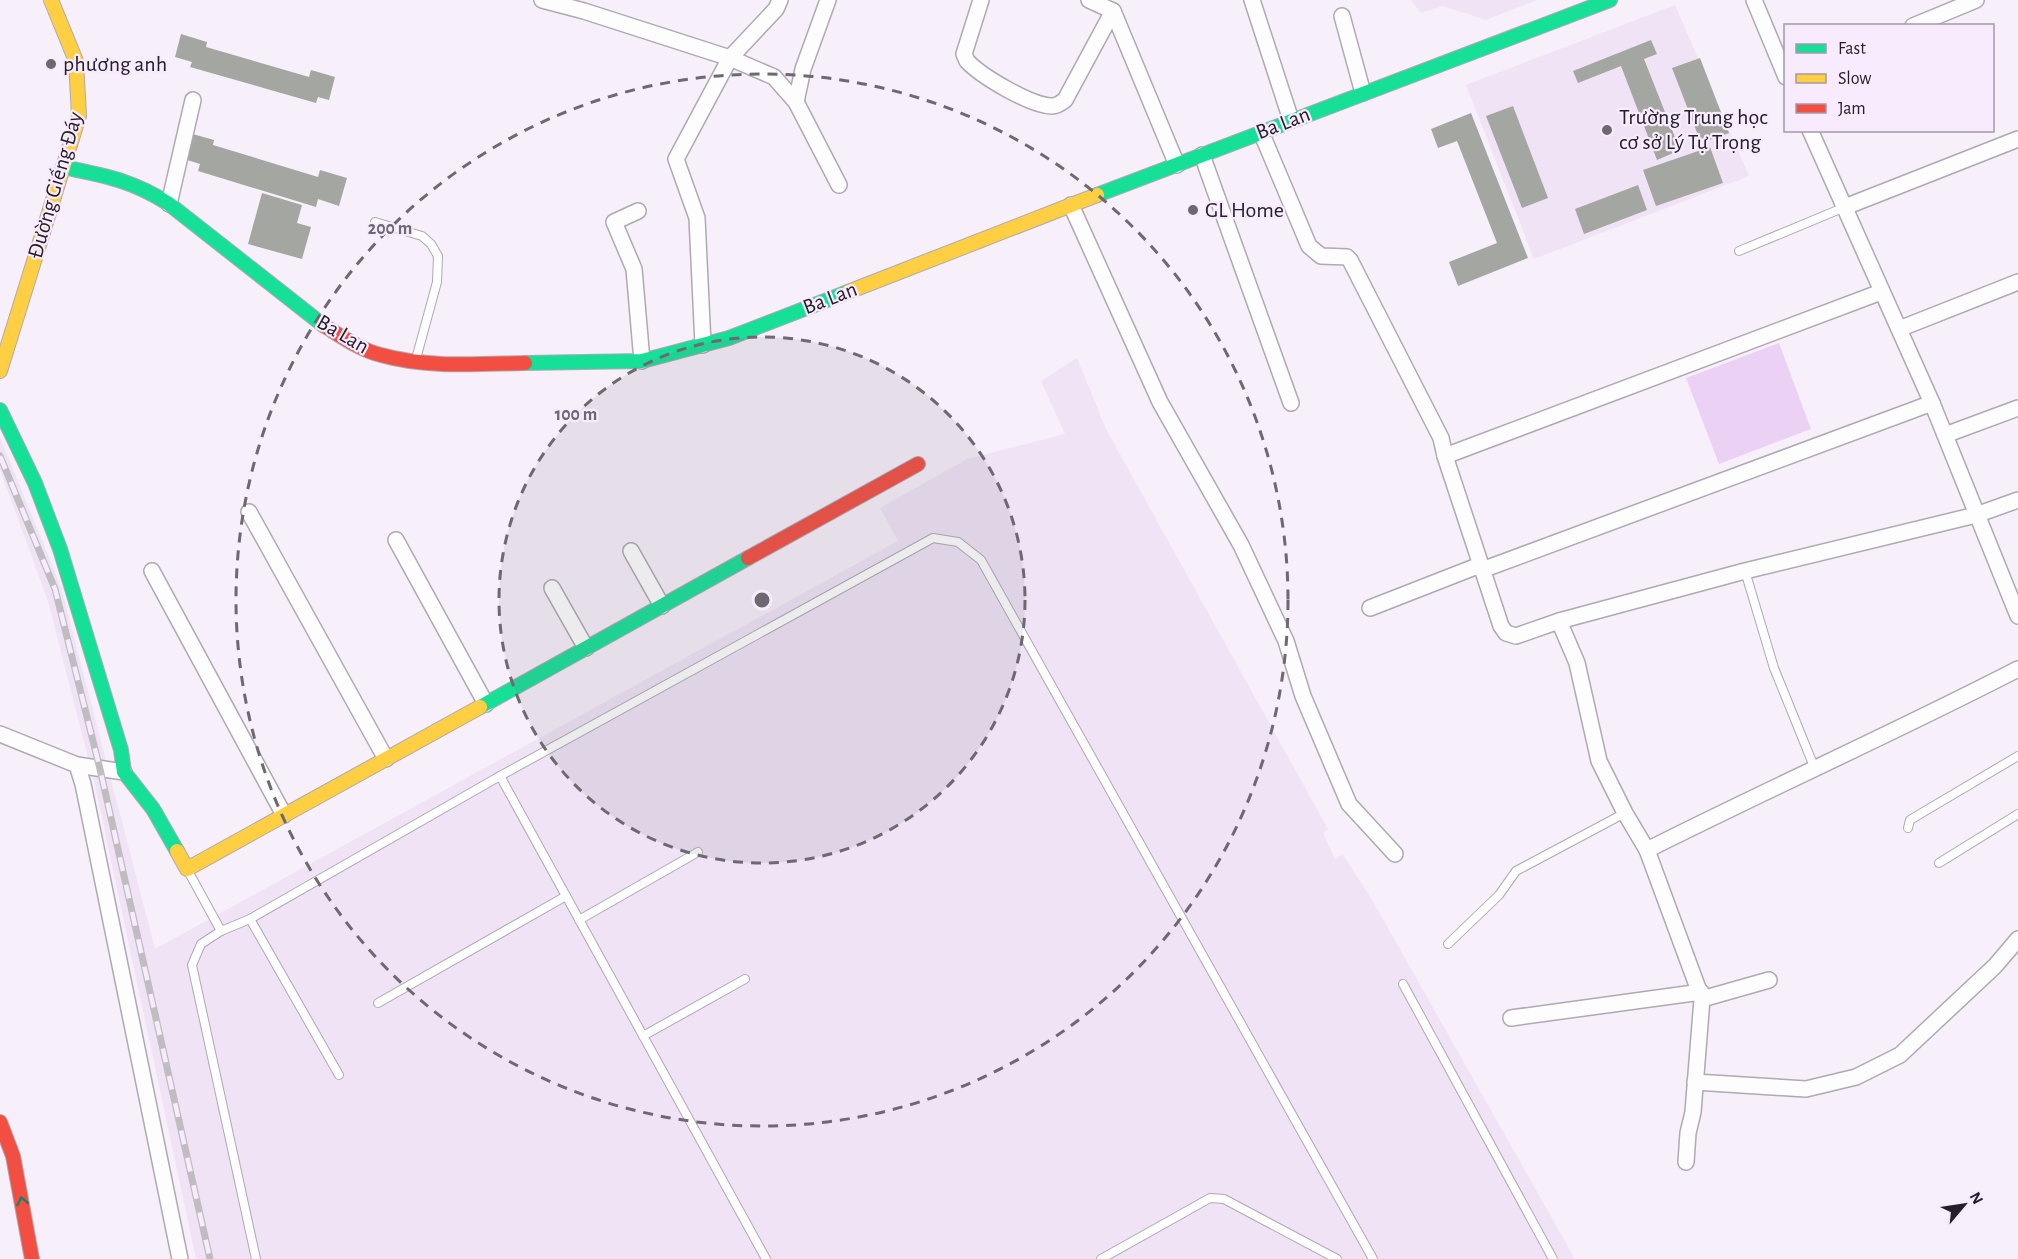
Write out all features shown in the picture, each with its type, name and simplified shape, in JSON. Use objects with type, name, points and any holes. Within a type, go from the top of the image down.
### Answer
[{"type":"street","name":"Đường Giếng Đáy","points":[[0,371],[4,340],[79,116],[76,61],[51,0]]},
{"type":"street","points":[[542,0],[584,11],[730,58],[774,77],[796,102],[839,185]]},
{"type":"street","points":[[703,345],[697,218],[676,159],[730,58],[776,9],[780,0]]},
{"type":"street","points":[[796,102],[803,69],[828,0]]},
{"type":"street","points":[[981,0],[964,54],[967,61],[1014,94],[1052,106],[1065,100],[1113,11]]},
{"type":"street","points":[[1089,0],[1113,11],[1177,165]]},
{"type":"street","points":[[1252,0],[1291,120]]},
{"type":"street","name":"Ba Lan","points":[[63,167],[117,178],[150,192],[169,204],[322,325],[352,343],[379,355],[415,362],[445,364],[642,361],[729,338],[1291,120],[1610,0]]},
{"type":"street","points":[[1754,0],[1784,75]]},
{"type":"street","points":[[1918,24],[1976,0]]},
{"type":"street","points":[[1342,16],[1363,93]]},
{"type":"street","points":[[169,204],[193,100]]},
{"type":"street","points":[[1261,132],[1311,249],[1321,256],[1347,257],[1350,260],[1441,438],[1481,568],[1501,626],[1506,633],[1516,636],[1559,621],[1745,571],[1976,515],[2018,500]]},
{"type":"street","points":[[1811,132],[1932,403],[1976,515],[2013,586],[2018,616]]},
{"type":"street","points":[[1845,207],[2018,139]]},
{"type":"street","points":[[1202,155],[1291,403]]},
{"type":"street","points":[[1071,205],[1160,402],[1241,545],[1286,641],[1303,696],[1349,804],[1395,854]]},
{"type":"street","points":[[638,211],[614,222],[634,268],[642,361]]},
{"type":"street","points":[[1899,329],[2018,282]]},
{"type":"street","points":[[1445,456],[1881,292]]},
{"type":"street","points":[[1370,608],[1932,403]]},
{"type":"street","points":[[1945,435],[2018,408]]},
{"type":"street","points":[[0,410],[35,483],[60,549],[121,750],[124,771],[153,809],[187,869],[918,464]]},
{"type":"street","points":[[249,512],[386,759]]},
{"type":"street","points":[[396,540],[486,704]]},
{"type":"street","points":[[631,551],[662,606]]},
{"type":"street","points":[[152,572],[284,816]]},
{"type":"street","points":[[552,588],[586,648]]},
{"type":"street","points":[[1559,621],[1576,663],[1599,761],[1647,850],[1701,995],[1695,1082],[1686,1162]]},
{"type":"street","points":[[1647,850],[1732,807],[1940,710],[2018,669]]},
{"type":"street","points":[[0,734],[76,765],[124,771]]},
{"type":"street","points":[[76,765],[86,796],[180,1259]]},
{"type":"street","points":[[1695,1082],[1806,1089],[1856,1077],[1900,1055],[1995,966],[2018,939]]},
{"type":"street","points":[[1511,1017],[1701,995],[1769,980]]},
{"type":"street","points":[[0,1122],[13,1156],[32,1259]]},
{"type":"lane","points":[[1739,251],[1845,207]]},
{"type":"lane","points":[[375,222],[422,236],[431,244],[438,256],[437,282],[415,362]]},
{"type":"lane","points":[[256,1259],[192,965],[201,944],[500,776],[933,538],[958,542],[981,560],[1373,1259]]},
{"type":"lane","points":[[1745,571],[1774,668],[1815,769]]},
{"type":"lane","points":[[1908,828],[1910,820],[2018,756]]},
{"type":"lane","points":[[500,776],[766,1259]]},
{"type":"lane","points":[[1448,944],[1499,895],[1516,871],[1625,813]]},
{"type":"lane","points":[[1939,863],[2018,814]]},
{"type":"lane","points":[[579,920],[698,852]]},
{"type":"lane","points":[[187,869],[221,931]]},
{"type":"lane","points":[[378,1003],[566,896]]},
{"type":"lane","points":[[250,918],[339,1075]]},
{"type":"lane","points":[[643,1036],[745,979]]},
{"type":"lane","points":[[1403,984],[1553,1259]]},
{"type":"lane","points":[[1101,1259],[1210,1198],[1224,1199],[1337,1259]]},
{"type":"shaded area","points":[[1411,0],[1537,0],[1486,20],[1443,6],[1421,13]]},
{"type":"shaded area","name":"Trường Trung học cơ sở Lý Tự Trọng","points":[[1675,5],[1749,176],[1534,259],[1466,85]]},
{"type":"shaded area","points":[[1779,343],[1811,429],[1719,464],[1686,378]]},
{"type":"shaded area","points":[[1077,358],[1106,429],[1328,829],[1323,833],[1335,859],[1343,855],[1371,898],[1575,1259],[196,1259],[94,781],[48,601],[0,470],[0,437],[61,587],[155,949],[898,541],[880,508],[967,459],[1065,434],[1041,381]]},
{"type":"building","points":[[181,34],[207,42],[206,47],[309,77],[311,70],[335,77],[329,100],[318,97],[316,103],[190,67],[192,62],[175,57]]},
{"type":"building","points":[[1651,40],[1657,54],[1644,59],[1680,150],[1657,160],[1621,66],[1578,83],[1573,71]]},
{"type":"building","points":[[1700,58],[1729,133],[1701,143],[1672,68]]},
{"type":"building","points":[[1513,106],[1548,198],[1522,208],[1486,116]]},
{"type":"building","points":[[1471,113],[1528,258],[1458,286],[1449,262],[1497,243],[1457,141],[1438,148],[1431,129]]},
{"type":"building","points":[[189,133],[214,140],[213,145],[318,177],[320,170],[347,178],[339,206],[318,199],[316,207],[198,171],[200,164],[181,158]]},
{"type":"building","points":[[1710,147],[1723,183],[1656,206],[1643,170]]},
{"type":"building","points":[[1638,185],[1647,210],[1584,234],[1575,209]]},
{"type":"building","points":[[262,193],[302,205],[297,223],[311,227],[302,259],[248,244]]},
{"type":"railway","points":[[0,456],[55,589],[100,769],[210,1259]]},
{"type":"traffic: fast","points":[[1097,195],[1610,0]]},
{"type":"traffic: fast","points":[[63,167],[105,176],[156,196],[323,325]]},
{"type":"traffic: fast","points":[[525,363],[642,361],[729,338],[848,292]]},
{"type":"traffic: fast","points":[[0,410],[35,483],[60,549],[121,750],[124,772],[153,809],[177,851]]},
{"type":"traffic: fast","points":[[480,707],[748,558]]},
{"type":"traffic: slow","points":[[0,371],[79,116],[76,61],[51,0]]},
{"type":"traffic: slow","points":[[848,292],[1097,195]]},
{"type":"traffic: slow","points":[[177,851],[187,869],[480,707]]},
{"type":"traffic: jam","points":[[323,325],[366,350],[398,359],[452,364],[525,363]]},
{"type":"traffic: jam","points":[[748,558],[918,464]]},
{"type":"traffic: jam","points":[[0,1122],[13,1156],[32,1259]]},
{"type":"place","name":"phương anh","points":[[51,64]]},
{"type":"place","name":"Trường Trung học cơ sở Lý Tự Trọng","points":[[1607,130]]},
{"type":"place","name":"GL Home","points":[[1193,210]]}]
